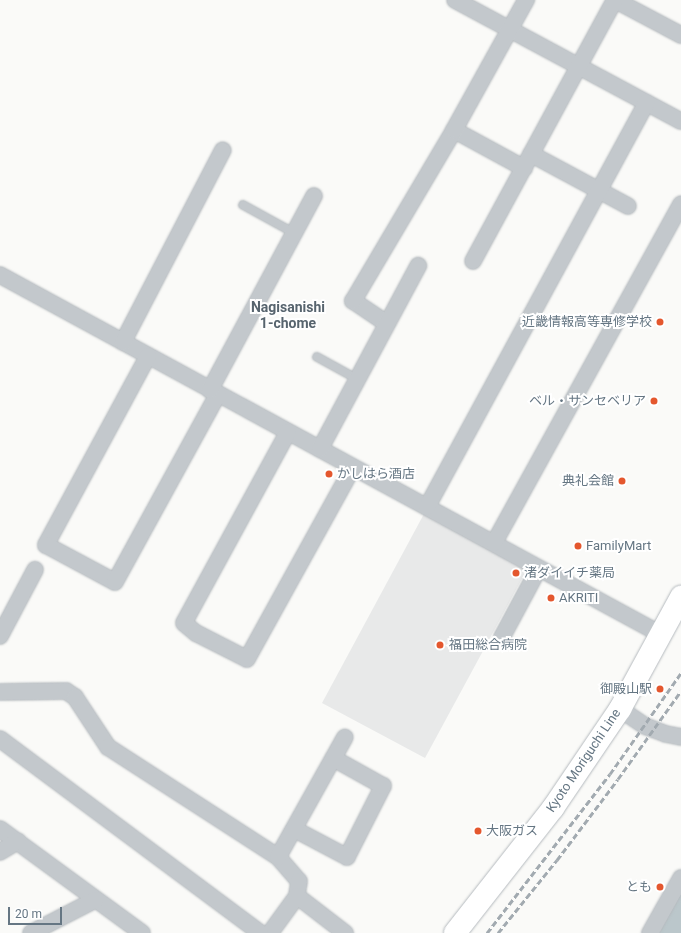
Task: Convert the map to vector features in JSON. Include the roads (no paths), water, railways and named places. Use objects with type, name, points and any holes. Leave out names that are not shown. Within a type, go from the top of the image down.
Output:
[{"type":"main road","name":"Kyoto Moriguchi Line","points":[[455,933],[552,808],[620,709],[681,597]]},
{"type":"street","points":[[455,0],[681,122]]},
{"type":"street","points":[[386,323],[353,300],[454,130],[526,0]]},
{"type":"street","points":[[473,261],[615,0],[681,35]]},
{"type":"street","points":[[427,507],[646,103]]},
{"type":"street","points":[[454,130],[599,190],[628,206]]},
{"type":"street","points":[[123,342],[223,150]]},
{"type":"street","points":[[148,356],[46,545],[115,582],[314,196]]},
{"type":"street","points":[[494,543],[681,204]]},
{"type":"street","points":[[320,449],[386,323],[418,266]]},
{"type":"street","points":[[0,275],[660,634]]},
{"type":"street","points":[[288,432],[184,623],[196,633],[247,659],[353,467]]},
{"type":"street","points":[[502,637],[539,568]]},
{"type":"street","points":[[0,636],[35,570]]},
{"type":"street","points":[[0,692],[66,691],[75,696],[108,747],[278,857],[299,882],[297,896],[270,933]]},
{"type":"street","points":[[620,709],[645,726],[666,734],[681,737]]},
{"type":"street","points":[[278,857],[344,737]]},
{"type":"street","points":[[0,739],[260,933]]},
{"type":"street","points":[[294,829],[347,857],[383,786],[333,758]]},
{"type":"street","points":[[0,829],[142,933]]},
{"type":"street","points":[[0,852],[18,842]]},
{"type":"street","points":[[650,933],[681,878]]},
{"type":"street","points":[[297,896],[345,933]]},
{"type":"street","points":[[31,933],[95,900]]},
{"type":"lane","points":[[243,205],[294,234]]},
{"type":"lane","points":[[318,357],[357,379]]},
{"type":"railway","points":[[487,933],[610,774],[681,673]]},
{"type":"railway","points":[[498,933],[557,860],[618,779],[681,691]]},
{"type":"place","name":"近畿情報高等専修学校","points":[[660,322]]},
{"type":"place","name":"ベル・サンセベリア","points":[[654,401]]},
{"type":"place","name":"かしはら酒店","points":[[329,474]]},
{"type":"place","name":"典礼会館","points":[[622,481]]},
{"type":"place","name":"FamilyMart","points":[[578,546]]},
{"type":"place","name":"渚ダイイチ薬局","points":[[516,573]]},
{"type":"place","name":"AKRITI","points":[[551,598]]},
{"type":"place","name":"福田総合病院","points":[[440,645]]},
{"type":"place","name":"御殿山駅","points":[[660,689]]},
{"type":"place","name":"大阪ガス","points":[[478,831]]},
{"type":"place","name":"とも","points":[[660,887]]},
{"type":"district","name":"Nagisanishi 1-chome","points":[[288,316]]}]
